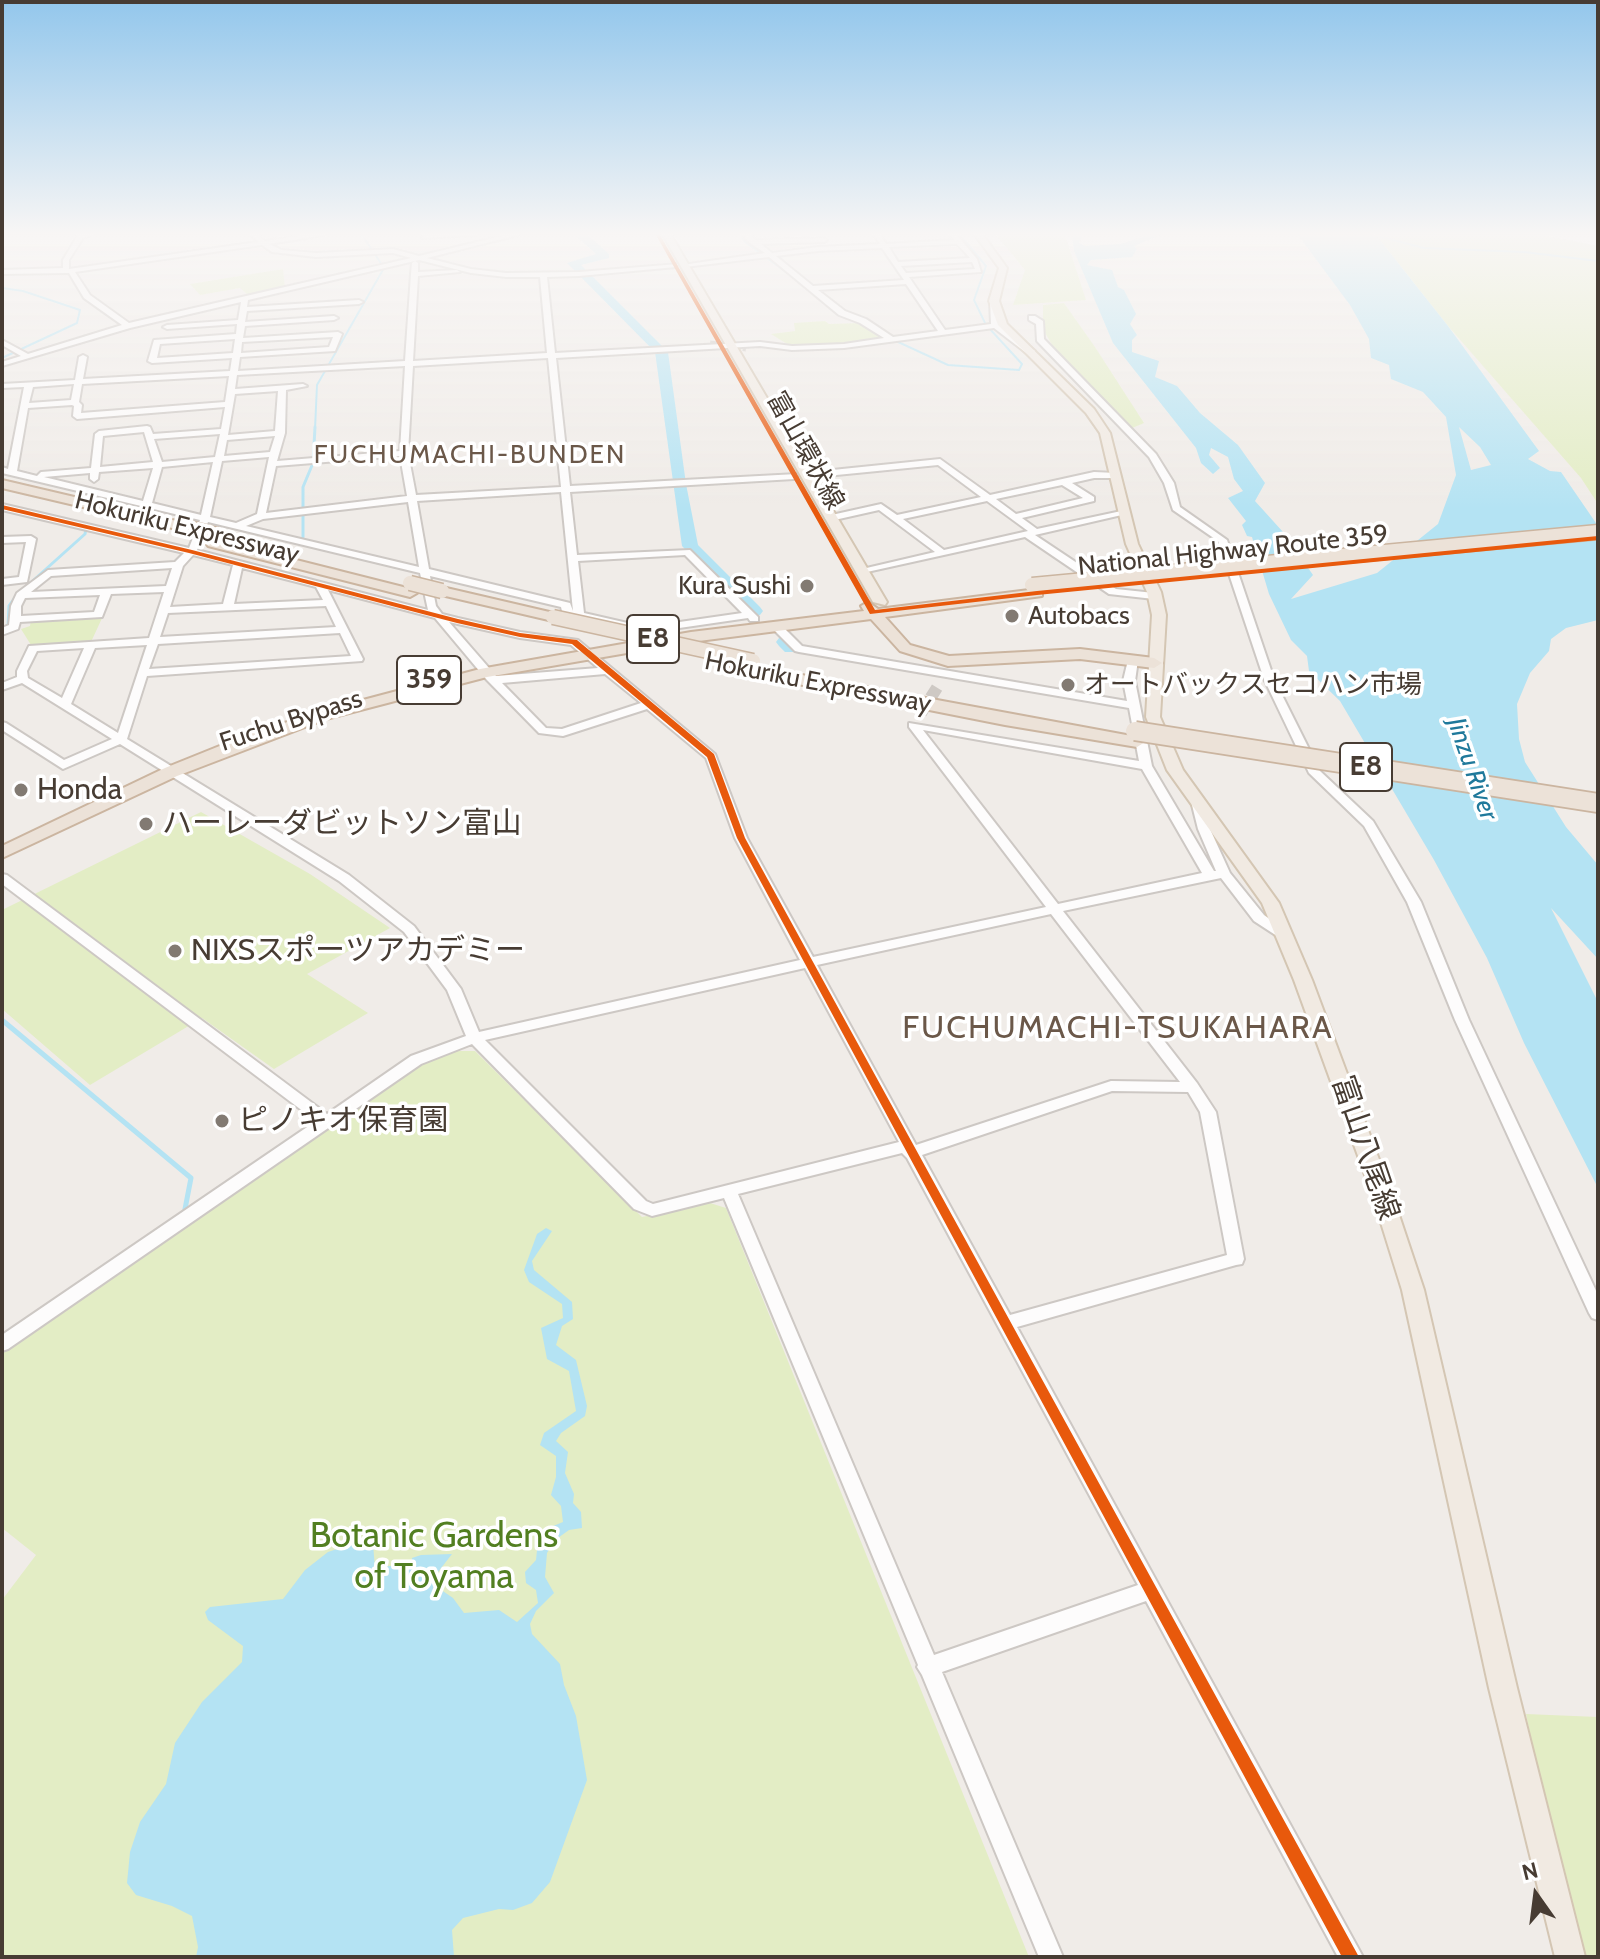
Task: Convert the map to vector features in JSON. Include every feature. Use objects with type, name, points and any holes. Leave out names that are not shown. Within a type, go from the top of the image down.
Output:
[{"type":"highway","name":"Hokuriku Expressway","points":[[2,484],[410,588],[440,602],[548,620],[990,717],[1598,803]]},
{"type":"highway","name":"Hokuriku Expressway","points":[[2,492],[184,531]]},
{"type":"highway","name":"National Highway Route 359","points":[[878,610],[1034,589],[1598,535]]},
{"type":"highway","name":"Fuchu Bypass","points":[[2,841],[167,769],[320,716],[487,673],[753,618],[878,610]]},
{"type":"highway","name":"Fuchu Bypass","points":[[587,651],[878,610]]},
{"type":"highway","points":[[878,610],[905,648],[944,673],[1060,654],[1154,663]]},
{"type":"highway","name":"Hokuriku Expressway","points":[[1136,737],[1598,814]]},
{"type":"highway","name":"Fuchu Bypass","points":[[2,853],[167,769]]},
{"type":"main road","name":"富山環状線","points":[[711,326],[878,610]]},
{"type":"main road","name":"富山八尾線","points":[[1004,326],[1090,411],[1105,433],[1132,544],[1159,615],[1153,717],[1175,770],[1258,883],[1282,933],[1343,1085],[1413,1290],[1503,1688],[1570,1957]]},
{"type":"main road","name":"富山環状線","points":[[800,475],[862,572],[878,610]]},
{"type":"street","points":[[2,364],[127,326]]},
{"type":"street","points":[[167,327],[178,326]]},
{"type":"street","points":[[2,725],[63,765],[121,740],[178,565],[190,551],[205,518],[230,404],[242,326]]},
{"type":"street","points":[[333,326],[333,334]]},
{"type":"street","points":[[411,326],[404,453],[431,607],[440,602]]},
{"type":"street","points":[[549,326],[579,615]]},
{"type":"street","points":[[871,326],[891,340]]},
{"type":"street","points":[[938,326],[943,333]]},
{"type":"street","points":[[2,386],[760,344],[792,348],[853,346],[992,326]]},
{"type":"street","points":[[996,326],[1032,353]]},
{"type":"street","points":[[1040,326],[1040,339],[1153,456],[1169,483],[1176,508],[1222,540],[1269,679],[1315,773],[1369,824],[1414,902],[1462,1020],[1510,1117],[1598,1313]]},
{"type":"street","points":[[333,334],[338,334],[332,349],[152,361],[157,342],[333,334]]},
{"type":"street","points":[[2,342],[27,356]]},
{"type":"street","points":[[746,348],[784,352],[792,348]]},
{"type":"street","points":[[83,357],[75,403],[78,405],[77,416],[230,404]]},
{"type":"street","points":[[29,384],[26,406],[7,471],[566,605],[567,613],[645,630],[753,618]]},
{"type":"street","points":[[232,392],[303,386]]},
{"type":"street","points":[[261,516],[281,433],[282,388]]},
{"type":"street","points":[[26,406],[75,403]]},
{"type":"street","points":[[93,491],[99,434],[147,429],[158,464],[147,504]]},
{"type":"street","points":[[149,437],[281,433]]},
{"type":"street","points":[[29,476],[218,459],[404,453]]},
{"type":"street","points":[[237,526],[261,516],[410,499],[800,475],[940,462],[1113,592],[1154,596]]},
{"type":"street","points":[[895,518],[1063,481],[1113,475]]},
{"type":"street","points":[[1015,517],[1091,499],[1063,481]]},
{"type":"street","points":[[2,507],[320,585],[440,602],[520,635],[574,642],[711,756],[741,838],[908,1150],[1351,1957]]},
{"type":"street","points":[[830,518],[881,507],[943,554]]},
{"type":"street","points":[[2,517],[21,511]]},
{"type":"street","points":[[862,572],[1123,512]]},
{"type":"street","points":[[2,540],[31,539],[23,580],[2,582]]},
{"type":"street","points":[[575,558],[687,552],[753,618]]},
{"type":"street","points":[[228,607],[238,564]]},
{"type":"street","points":[[2,632],[14,627],[16,606],[21,595],[48,573],[178,565]]},
{"type":"street","points":[[144,673],[358,659],[320,585]]},
{"type":"street","points":[[21,595],[172,589]]},
{"type":"street","points":[[16,619],[98,615],[107,591]]},
{"type":"street","points":[[440,602],[487,673],[543,731],[563,733],[650,704]]},
{"type":"street","points":[[165,610],[328,603]]},
{"type":"street","points":[[776,626],[799,649],[1135,706]]},
{"type":"street","points":[[23,679],[22,671],[33,648],[342,630]]},
{"type":"street","points":[[65,705],[91,645]]},
{"type":"street","points":[[1133,660],[1129,681],[1146,766],[1217,874],[1259,918],[1282,933]]},
{"type":"street","points":[[487,673],[610,670]]},
{"type":"street","points":[[2,687],[23,679]]},
{"type":"street","points":[[23,679],[344,878],[409,929],[454,989],[474,1038],[640,1205],[652,1210],[908,1150],[1111,1086],[1192,1087]]},
{"type":"street","points":[[913,725],[921,713]]},
{"type":"street","points":[[913,725],[1146,766]]},
{"type":"street","points":[[913,725],[1192,1087],[1208,1112],[1225,1182],[1236,1259],[1005,1323]]},
{"type":"street","points":[[1197,801],[1217,874]]},
{"type":"street","points":[[2,1344],[416,1060],[474,1038],[1217,874]]},
{"type":"street","points":[[2,878],[325,1120]]},
{"type":"street","points":[[729,1191],[1051,1957]]},
{"type":"street","points":[[927,1667],[1151,1590]]},
{"type":"green space","points":[[794,326],[866,326],[889,339],[857,344],[787,344],[771,334],[795,331]]},
{"type":"green space","points":[[1043,326],[1081,326],[1144,423],[1130,429],[1056,352]]},
{"type":"green space","points":[[1448,326],[1598,326],[1598,504],[1581,478]]},
{"type":"green space","points":[[103,616],[91,642],[31,645],[21,629],[30,626],[31,620]]},
{"type":"green space","name":"NIXSスポーツアカデミー","points":[[201,812],[310,874],[390,928],[307,974],[368,1013],[274,1069],[202,1018],[90,1085],[2,1009],[2,910]]},
{"type":"green space","name":"Botanic Gardens of Toyama","points":[[454,1051],[475,1051],[642,1217],[710,1203],[726,1208],[1029,1957],[2,1957],[2,1600],[36,1555],[2,1528],[2,1353],[335,1120],[421,1065]]},
{"type":"green space","points":[[1526,1714],[1598,1717],[1598,1957],[1575,1957]]},
{"type":"water","name":"Jinzu River","points":[[1106,326],[1132,326],[1137,335],[1132,340],[1132,352],[1159,361],[1155,377],[1177,386],[1200,413],[1238,445],[1265,483],[1255,501],[1283,532],[1313,575],[1291,599],[1377,573],[1438,524],[1456,475],[1446,417],[1423,392],[1391,379],[1389,365],[1371,358],[1369,339],[1362,326],[1448,326],[1539,451],[1528,459],[1550,471],[1561,472],[1598,526],[1598,620],[1566,628],[1551,639],[1549,651],[1530,673],[1517,704],[1519,739],[1525,762],[1566,827],[1598,865],[1598,959],[1551,908],[1598,1002],[1598,1188],[1524,1043],[1487,958],[1434,860],[1340,701],[1309,671],[1307,656],[1291,640],[1269,594],[1252,537],[1247,536],[1242,525],[1246,521],[1228,498],[1243,491],[1234,479],[1228,457],[1211,448],[1209,455],[1220,468],[1213,474],[1201,463],[1196,448],[1113,343]],"holes":[[[1459,427],[1480,447],[1491,465],[1471,470]]]},
{"type":"water","points":[[546,1228],[552,1231],[532,1261],[534,1270],[572,1302],[573,1319],[562,1326],[556,1345],[576,1360],[587,1406],[585,1416],[561,1433],[556,1441],[568,1452],[565,1473],[574,1494],[573,1503],[581,1512],[582,1528],[569,1530],[555,1540],[547,1553],[545,1577],[554,1593],[536,1611],[530,1624],[532,1634],[560,1664],[576,1716],[587,1780],[550,1882],[532,1903],[513,1910],[499,1909],[463,1918],[452,1930],[454,1957],[196,1957],[198,1947],[192,1916],[136,1895],[127,1883],[130,1852],[140,1822],[166,1784],[175,1743],[202,1702],[242,1662],[243,1646],[208,1620],[205,1612],[210,1607],[283,1599],[305,1570],[328,1552],[352,1544],[373,1544],[375,1568],[412,1563],[412,1558],[421,1555],[452,1554],[438,1572],[434,1585],[453,1598],[464,1613],[499,1610],[517,1622],[538,1603],[536,1590],[526,1583],[525,1572],[536,1560],[538,1540],[546,1529],[563,1522],[561,1506],[551,1495],[556,1477],[556,1456],[540,1445],[544,1433],[576,1411],[569,1371],[547,1359],[541,1328],[563,1318],[562,1304],[529,1282],[524,1270],[537,1234]]},
{"type":"waterway","points":[[2,358],[70,326]]},
{"type":"waterway","points":[[315,429],[317,385],[351,326]]},
{"type":"waterway","points":[[636,326],[659,349]]},
{"type":"waterway","points":[[870,329],[948,365],[1019,370],[1022,364],[989,328]]},
{"type":"waterway","points":[[661,352],[680,481]]},
{"type":"waterway","points":[[303,537],[303,487],[313,463],[315,427]]},
{"type":"waterway","points":[[681,487],[690,546],[754,611]]},
{"type":"waterway","points":[[26,587],[85,534],[86,529]]},
{"type":"waterway","points":[[8,626],[9,606],[17,595]]},
{"type":"waterway","points":[[785,642],[791,648]]},
{"type":"waterway","points":[[2,1020],[191,1178],[185,1209]]},
{"type":"tunnel","points":[[710,344],[746,348]]},
{"type":"tunnel","points":[[921,713],[940,683]]},
{"type":"cycle path","points":[[710,326],[873,612],[1598,538]]},
{"type":"cycle path","points":[[2,507],[190,551],[457,621],[520,635],[574,642],[711,756],[741,838],[1351,1957]]},
{"type":"place","name":"Kura Sushi","points":[[807,586]]},
{"type":"place","name":"Autobacs","points":[[1012,616]]},
{"type":"place","name":"オートバックスセコハン市場","points":[[1068,685]]},
{"type":"place","name":"Honda","points":[[21,790]]},
{"type":"place","name":"ハーレーダビットソン富山","points":[[146,824]]},
{"type":"place","name":"NIXSスポーツアカデミー","points":[[175,951]]},
{"type":"place","name":"ピノキオ保育園","points":[[222,1121]]},
{"type":"district","name":"FUCHUMACHI-BUNDEN","points":[[470,455]]},
{"type":"district","name":"FUCHUMACHI-TSUKAHARA","points":[[1118,1029]]}]
